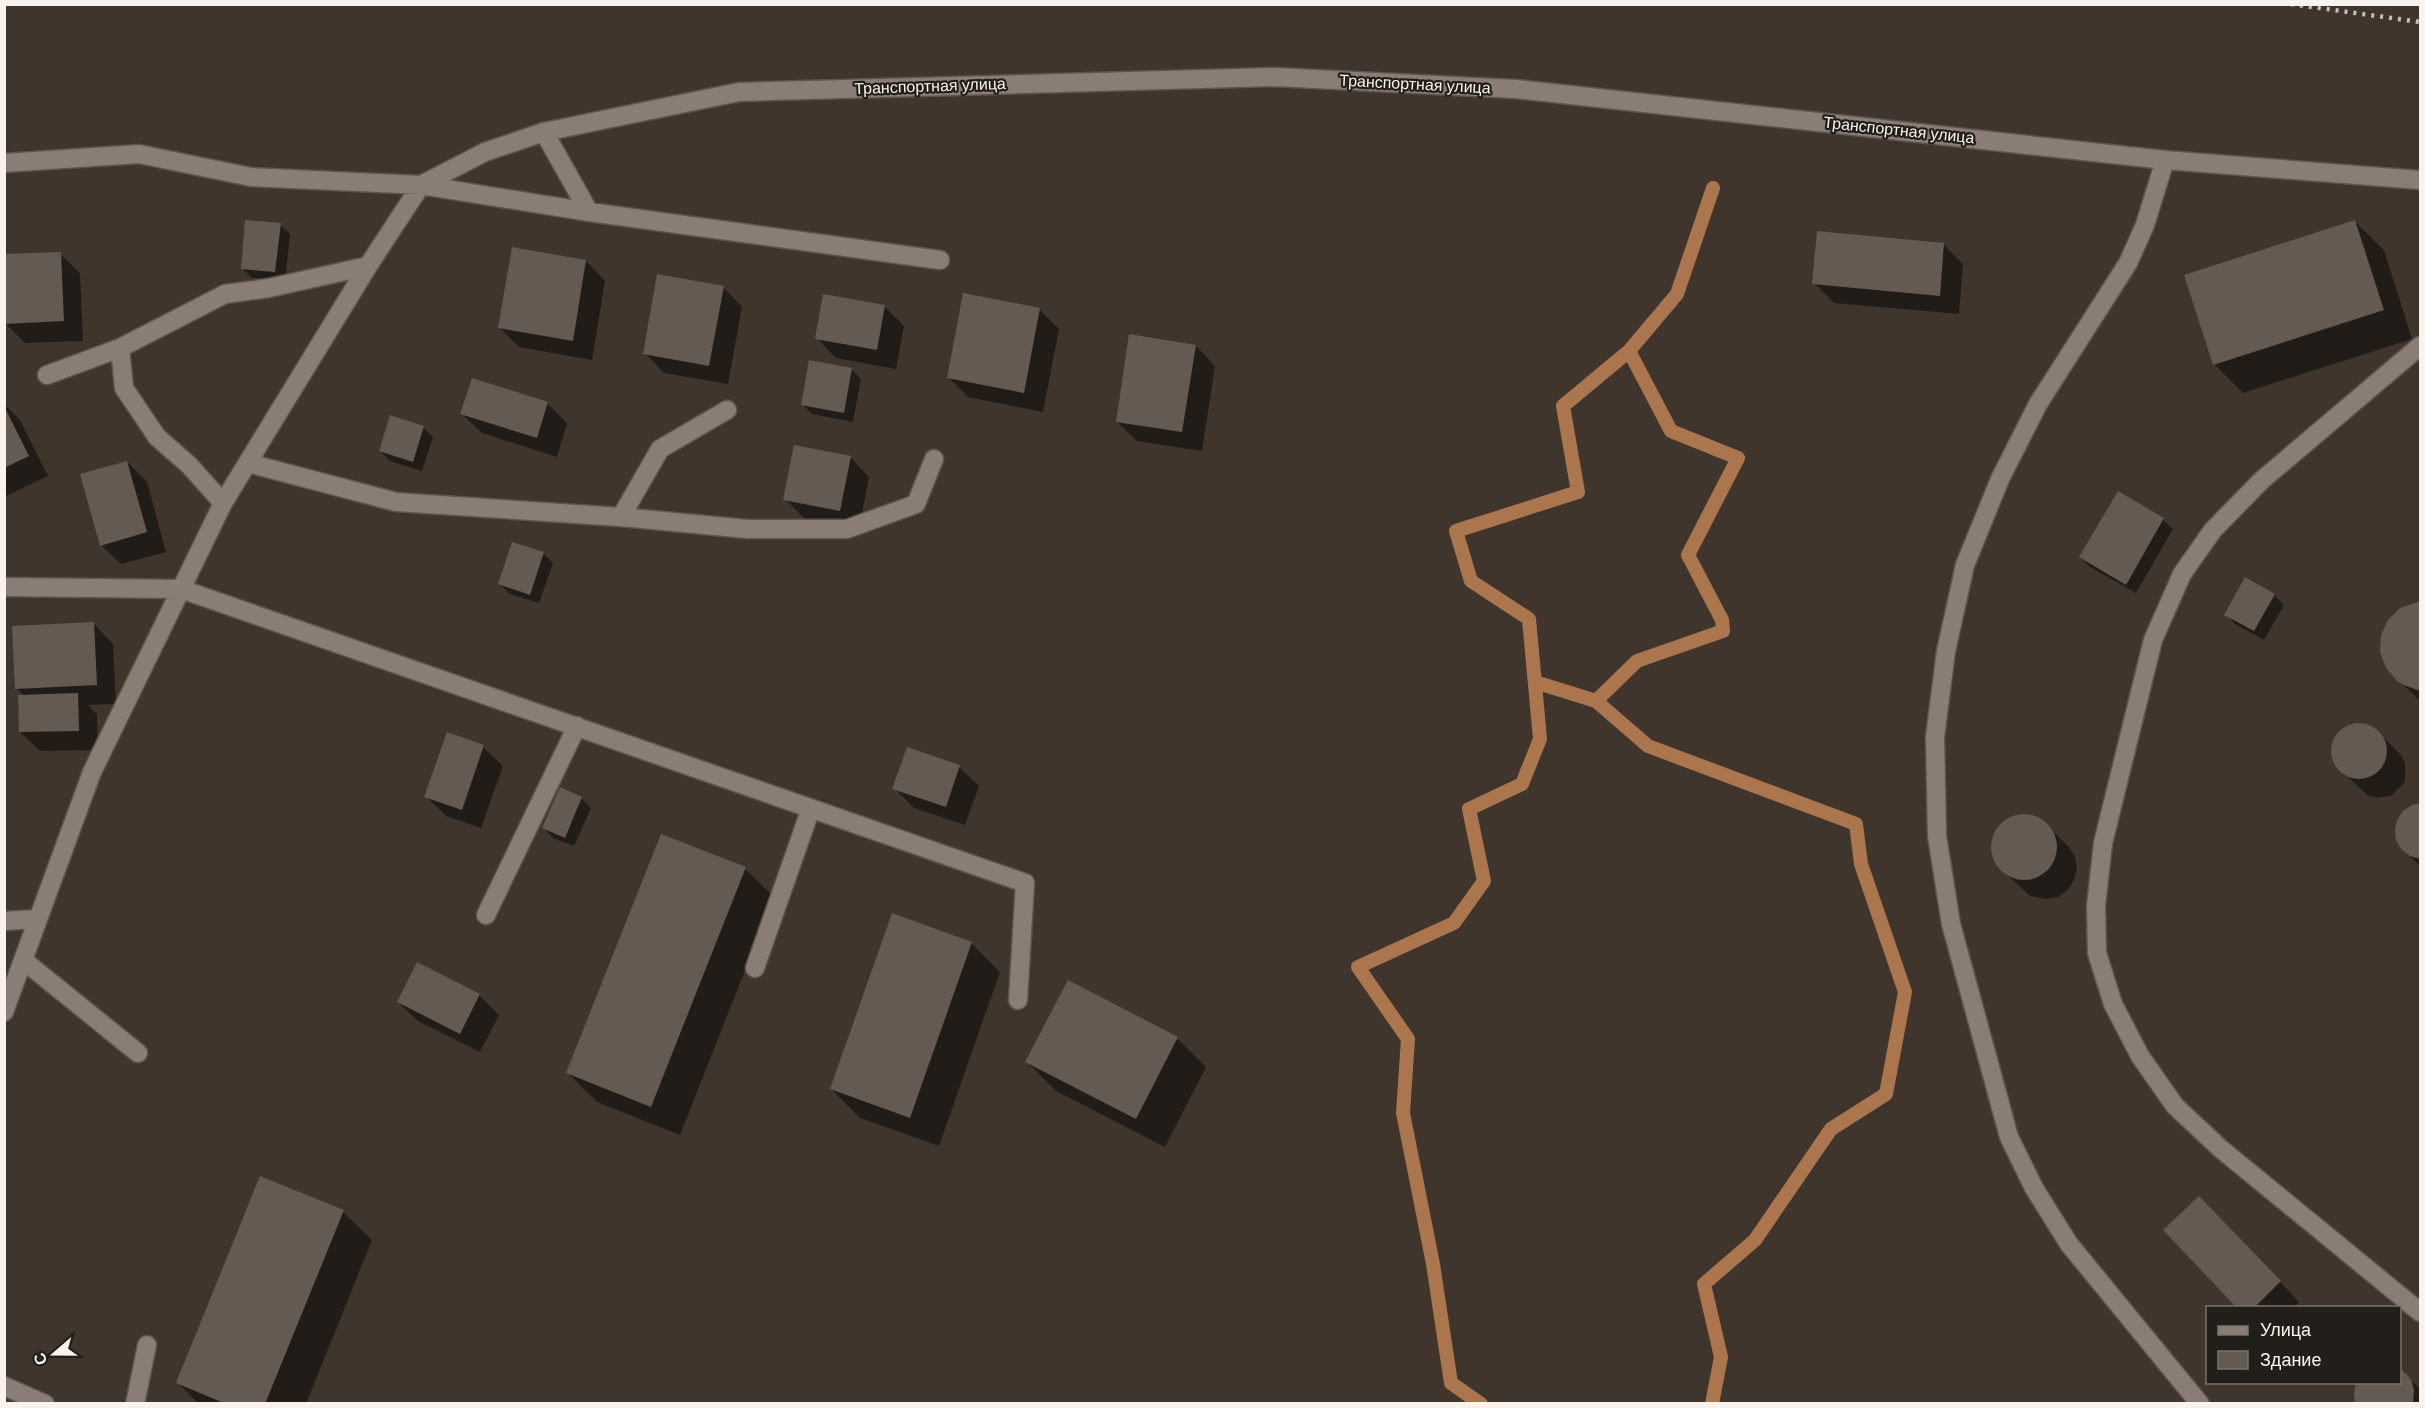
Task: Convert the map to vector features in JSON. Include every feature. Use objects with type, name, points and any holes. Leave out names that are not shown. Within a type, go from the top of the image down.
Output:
[{"type":"street","name":"Транспортная улица","points":[[421,185],[485,152],[544,132],[739,92],[1275,77],[1516,89],[2164,159],[2421,180]]},
{"type":"street","points":[[544,132],[589,212]]},
{"type":"street","points":[[4,164],[139,154],[251,177],[421,185],[589,212],[940,260]]},
{"type":"street","points":[[2164,159],[2145,225],[2128,263],[2038,404],[2000,479],[1965,565],[1946,651],[1935,737],[1937,836],[1951,924],[2009,1137],[2034,1188],[2069,1244],[2200,1404]]},
{"type":"street","points":[[4,1012],[92,772],[223,503],[368,266],[421,185]]},
{"type":"street","points":[[47,375],[120,348],[225,294],[269,288],[368,266]]},
{"type":"street","points":[[2421,346],[2262,480],[2213,530],[2182,574],[2153,640],[2103,843],[2096,906],[2097,953],[2113,1004],[2140,1056],[2175,1106],[2221,1149],[2421,1312]]},
{"type":"street","points":[[120,348],[124,388],[157,437],[189,465],[223,503]]},
{"type":"street","points":[[621,517],[660,448],[727,410]]},
{"type":"street","points":[[248,463],[396,502],[621,517],[747,529],[847,529],[916,504],[934,459]]},
{"type":"street","points":[[4,587],[181,589],[1025,883],[1017,1000]]},
{"type":"street","points":[[486,915],[577,726]]},
{"type":"street","points":[[755,968],[811,808]]},
{"type":"street","points":[[4,921],[38,919]]},
{"type":"street","points":[[23,960],[138,1053]]},
{"type":"street","points":[[135,1404],[147,1345]]},
{"type":"street","points":[[4,1386],[45,1404]]},
{"type":"building","points":[[245,220],[281,223],[275,272],[241,269]]},
{"type":"building","points":[[2355,220],[2384,310],[2213,365],[2184,275]]},
{"type":"building","points":[[1817,231],[1944,243],[1940,296],[1812,284]]},
{"type":"building","points":[[512,247],[586,260],[573,341],[498,328]]},
{"type":"building","points":[[61,252],[64,321],[4,324],[4,254]]},
{"type":"building","points":[[657,274],[724,286],[709,366],[643,354]]},
{"type":"building","points":[[963,293],[1040,308],[1024,393],[947,378]]},
{"type":"building","points":[[823,294],[885,305],[877,350],[815,339]]},
{"type":"building","points":[[1129,334],[1196,345],[1182,432],[1116,422]]},
{"type":"building","points":[[809,360],[852,368],[844,413],[801,405]]},
{"type":"building","points":[[472,378],[548,402],[537,438],[460,414]]},
{"type":"building","points":[[4,406],[29,456],[4,468]]},
{"type":"building","points":[[390,415],[424,426],[413,462],[379,451]]},
{"type":"building","points":[[794,445],[851,456],[840,511],[783,500]]},
{"type":"building","points":[[127,461],[147,532],[100,546],[80,474]]},
{"type":"building","points":[[2118,491],[2164,518],[2126,585],[2079,557]]},
{"type":"building","points":[[512,542],[544,552],[530,595],[498,584]]},
{"type":"building","points":[[2245,577],[2275,594],[2254,631],[2224,615]]},
{"type":"building","points":[[2420,601],[2420,691],[2397,681],[2386,668],[2380,652],[2381,635],[2388,620],[2400,608]]},
{"type":"building","points":[[94,622],[97,685],[15,689],[12,626]]},
{"type":"building","points":[[78,693],[79,731],[19,732],[18,695]]},
{"type":"building","points":[[2354,723],[2364,723],[2379,731],[2385,740],[2387,751],[2385,762],[2379,771],[2364,779],[2354,779],[2343,774],[2336,767],[2331,756],[2331,746],[2336,735],[2343,728]]},
{"type":"building","points":[[447,732],[484,745],[462,810],[424,797]]},
{"type":"building","points":[[907,747],[960,765],[946,807],[892,789]]},
{"type":"building","points":[[560,787],[582,797],[565,838],[542,828]]},
{"type":"building","points":[[2420,803],[2420,859],[2410,856],[2401,849],[2396,840],[2395,830],[2397,820],[2403,811]]},
{"type":"building","points":[[2024,814],[2037,816],[2047,824],[2055,834],[2057,847],[2055,860],[2047,870],[2037,878],[2024,880],[2011,878],[2001,870],[1993,860],[1991,847],[1993,834],[2001,824],[2011,816]]},
{"type":"building","points":[[661,834],[746,867],[651,1107],[566,1073]]},
{"type":"building","points":[[892,913],[972,942],[910,1118],[830,1089]]},
{"type":"building","points":[[417,962],[480,994],[460,1034],[397,1002]]},
{"type":"building","points":[[1068,980],[1178,1037],[1136,1119],[1025,1062]]},
{"type":"building","points":[[260,1176],[344,1210],[265,1404],[226,1404],[176,1383]]},
{"type":"building","points":[[2199,1196],[2281,1281],[2256,1306],[2235,1306],[2163,1230]]},
{"type":"building","points":[[2401,1369],[2411,1379],[2414,1390],[2413,1404],[2355,1404],[2356,1384],[2401,1384]]},
{"type":"waterway","points":[[1481,1404],[1451,1383],[1433,1264],[1403,1113],[1408,1039],[1358,967],[1454,923],[1484,881],[1469,809],[1522,784],[1540,739],[1529,619],[1471,581],[1456,531],[1578,492],[1563,406],[1629,351],[1677,294],[1713,188]]},
{"type":"waterway","points":[[1596,701],[1637,661],[1723,631],[1722,620],[1688,555],[1738,458],[1671,431],[1629,351]]},
{"type":"waterway","points":[[1535,682],[1596,701],[1648,746],[1856,824],[1861,864],[1905,992],[1886,1094],[1831,1129],[1755,1240],[1704,1284],[1721,1357],[1712,1404]]},
{"type":"railway","points":[[2291,4],[2420,22]]}]
